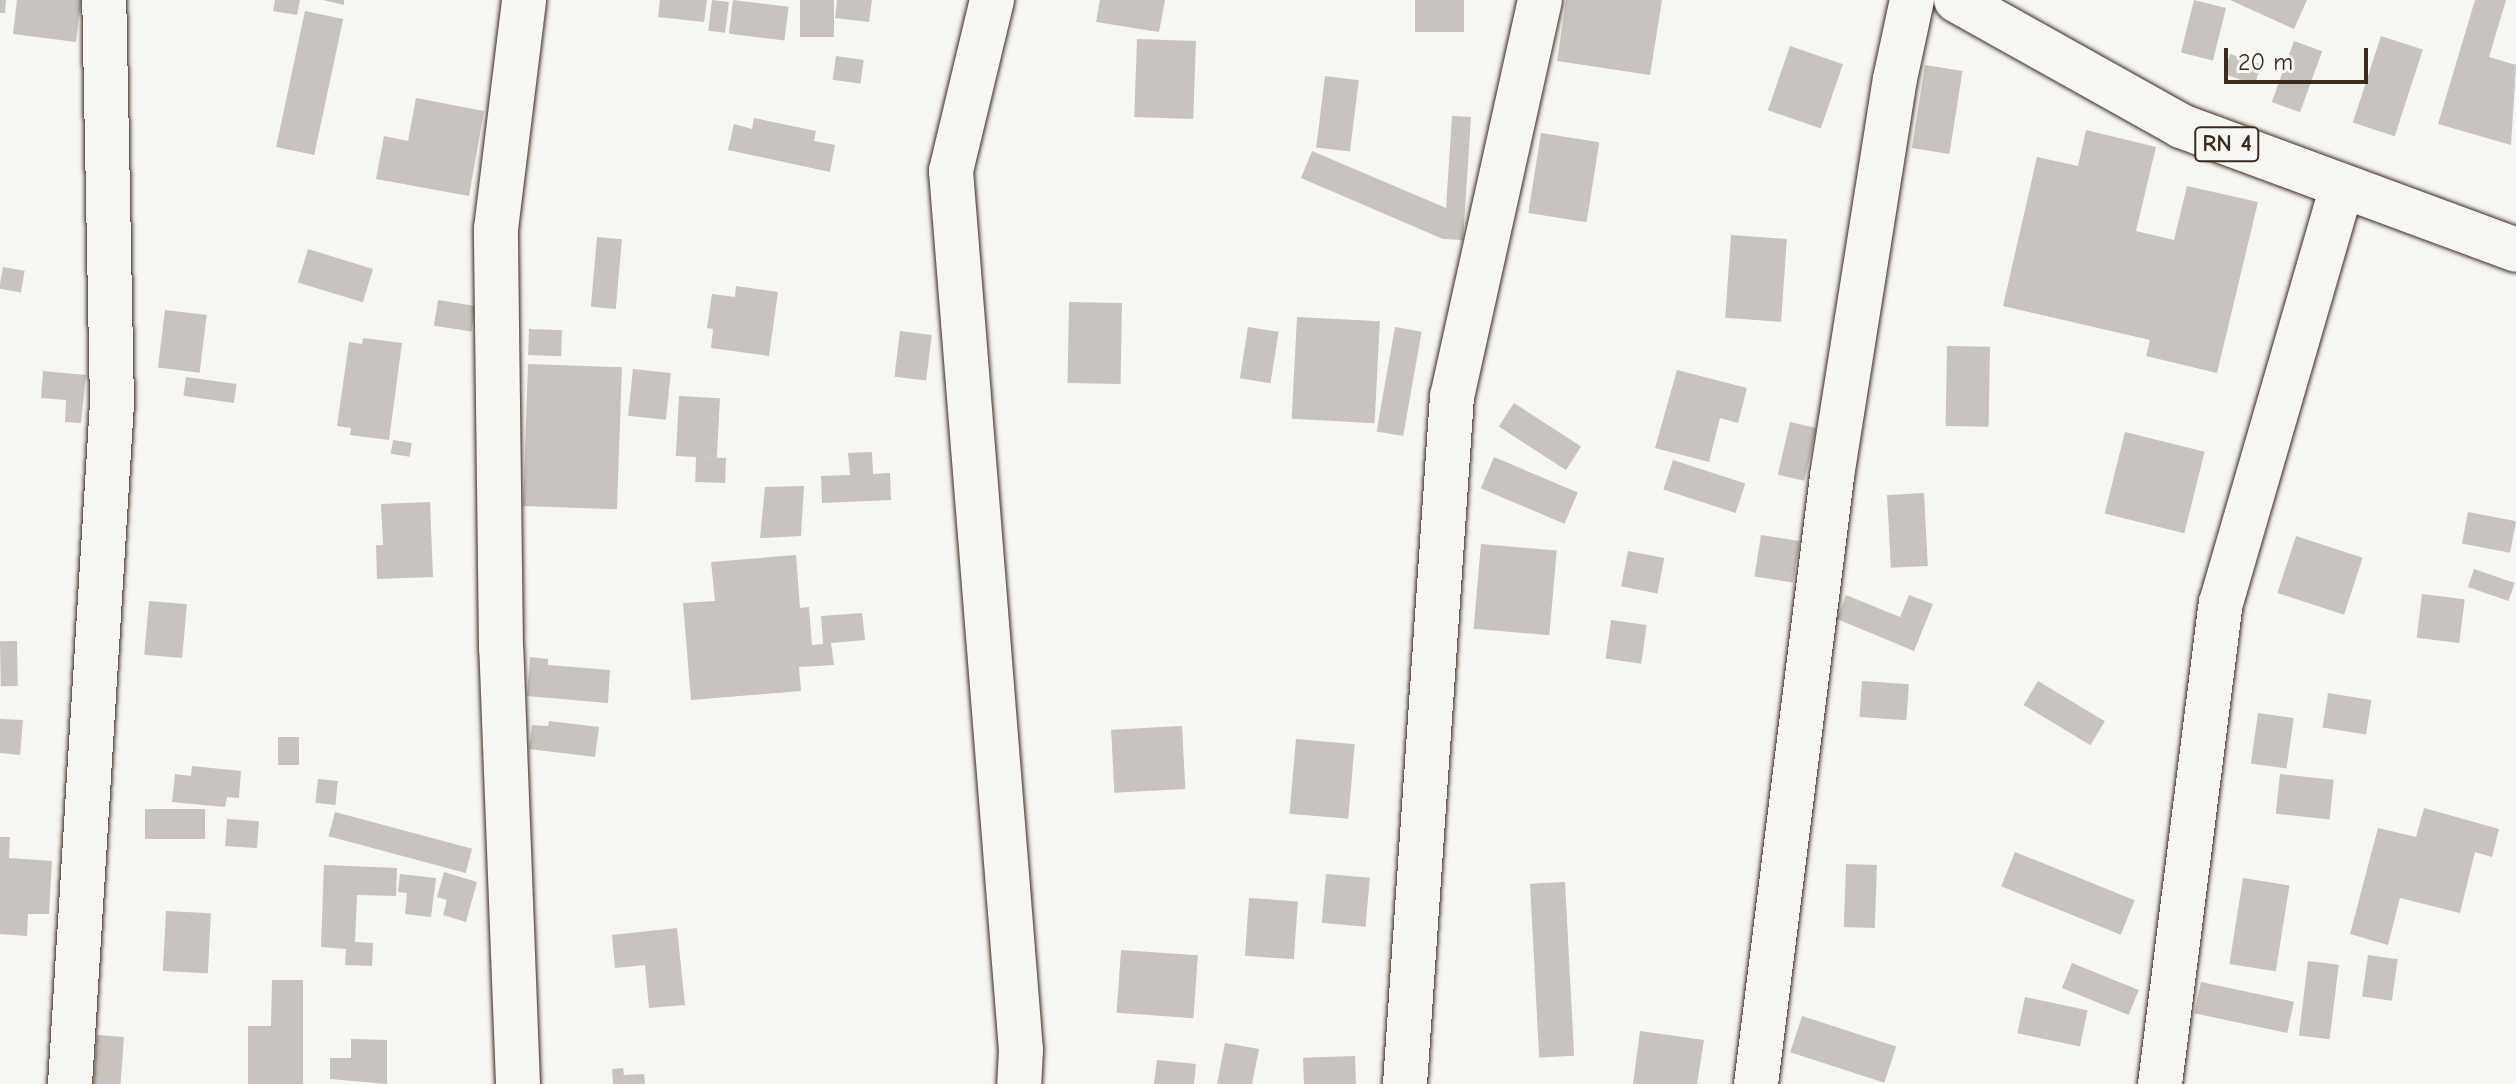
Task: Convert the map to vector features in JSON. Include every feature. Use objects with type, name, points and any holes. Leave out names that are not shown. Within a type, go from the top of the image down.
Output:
[{"type":"street","points":[[70,1084],[112,404],[104,0]]},
{"type":"street","points":[[518,1084],[501,649],[496,229],[524,0]]},
{"type":"street","points":[[992,0],[951,171],[1021,1050],[1019,1084]]},
{"type":"street","points":[[1405,1084],[1452,397],[1540,0]]},
{"type":"street","points":[[1756,1084],[1832,476],[1895,79],[1912,0]]},
{"type":"street","name":"RN 4","points":[[1956,0],[2181,126],[2341,189],[2516,250]]},
{"type":"street","points":[[2160,1084],[2221,603],[2341,189]]},
{"type":"building","points":[[0,0],[6,0],[5,13],[0,13]]},
{"type":"building","points":[[17,0],[81,0],[76,42],[13,34]]},
{"type":"building","points":[[275,0],[300,0],[297,15],[273,11]]},
{"type":"building","points":[[323,0],[344,0],[344,5]]},
{"type":"building","points":[[660,0],[707,0],[704,22],[658,17]]},
{"type":"building","points":[[712,0],[729,2],[725,33],[708,31]]},
{"type":"building","points":[[733,0],[789,7],[784,41],[729,34]]},
{"type":"building","points":[[800,0],[834,0],[834,37],[800,37]]},
{"type":"building","points":[[837,0],[872,0],[869,22],[835,18]]},
{"type":"building","points":[[1100,0],[1165,0],[1159,32],[1096,22]]},
{"type":"building","points":[[1415,0],[1464,0],[1464,32],[1415,32]]},
{"type":"building","points":[[1566,0],[1662,0],[1650,75],[1557,61]]},
{"type":"building","points":[[2194,0],[2226,8],[2213,60],[2181,52]]},
{"type":"building","points":[[2230,0],[2307,0],[2294,29]]},
{"type":"building","points":[[2475,0],[2506,0],[2489,57],[2516,65],[2511,145],[2438,124]]},
{"type":"building","points":[[305,11],[343,19],[314,155],[276,147]]},
{"type":"building","points":[[2381,36],[2423,50],[2395,136],[2353,123]]},
{"type":"building","points":[[1137,39],[1196,41],[1193,119],[1134,117]]},
{"type":"building","points":[[2294,41],[2322,51],[2300,112],[2272,102]]},
{"type":"building","points":[[1790,46],[1843,64],[1821,129],[1768,110]]},
{"type":"building","points":[[2230,54],[2261,64],[2255,84],[2224,74]]},
{"type":"building","points":[[836,56],[864,60],[860,84],[833,80]]},
{"type":"building","points":[[1925,65],[1963,71],[1949,154],[1912,148]]},
{"type":"building","points":[[1325,76],[1359,80],[1350,152],[1316,147]]},
{"type":"building","points":[[416,98],[484,111],[469,196],[376,179],[384,136],[408,141]]},
{"type":"building","points":[[1452,116],[1471,117],[1463,240],[1443,239],[1301,178],[1312,151],[1446,208]]},
{"type":"building","points":[[754,118],[816,131],[814,141],[835,145],[830,172],[728,150],[734,124],[752,129]]},
{"type":"building","points":[[2086,130],[2156,147],[2136,231],[2174,240],[2187,186],[2258,202],[2217,373],[2146,356],[2150,340],[2003,306],[2037,157],[2078,166]]},
{"type":"building","points":[[1541,133],[1599,142],[1587,222],[1528,213]]},
{"type":"building","points":[[1731,235],[1787,239],[1781,322],[1725,318]]},
{"type":"building","points":[[597,237],[622,239],[616,309],[591,307]]},
{"type":"building","points":[[308,249],[373,269],[363,302],[298,282]]},
{"type":"building","points":[[3,267],[25,271],[21,292],[0,289]]},
{"type":"building","points":[[736,286],[778,292],[769,356],[711,348],[713,329],[707,328],[712,294],[735,297]]},
{"type":"building","points":[[438,300],[476,306],[471,332],[434,326]]},
{"type":"building","points":[[1069,302],[1122,303],[1121,384],[1068,383]]},
{"type":"building","points":[[165,310],[207,315],[200,373],[158,368]]},
{"type":"building","points":[[1297,317],[1380,321],[1375,423],[1292,419]]},
{"type":"building","points":[[1248,327],[1279,332],[1270,383],[1240,378]]},
{"type":"building","points":[[1395,327],[1422,332],[1403,436],[1377,431]]},
{"type":"building","points":[[529,329],[562,330],[561,356],[528,355]]},
{"type":"building","points":[[900,331],[932,335],[926,381],[894,377]]},
{"type":"building","points":[[363,338],[402,343],[389,440],[350,435],[351,428],[337,426],[349,342],[362,344]]},
{"type":"building","points":[[1947,346],[1990,347],[1989,427],[1946,426]]},
{"type":"building","points":[[528,364],[622,367],[617,509],[523,506]]},
{"type":"building","points":[[633,369],[671,373],[666,420],[628,416]]},
{"type":"building","points":[[1677,370],[1747,388],[1738,423],[1720,418],[1709,462],[1655,448]]},
{"type":"building","points":[[43,371],[86,375],[81,423],[65,422],[66,400],[41,398]]},
{"type":"building","points":[[186,377],[237,384],[234,403],[183,396]]},
{"type":"building","points":[[679,396],[720,398],[717,458],[676,456]]},
{"type":"building","points":[[1514,403],[1581,447],[1566,470],[1499,426]]},
{"type":"building","points":[[1790,422],[1816,428],[1804,481],[1778,475]]},
{"type":"building","points":[[2125,432],[2205,452],[2184,533],[2105,514]]},
{"type":"building","points":[[393,440],[412,443],[410,457],[391,454]]},
{"type":"building","points":[[872,452],[873,474],[890,473],[891,500],[822,503],[821,476],[850,475],[848,453]]},
{"type":"building","points":[[696,457],[726,458],[725,483],[695,482]]},
{"type":"building","points":[[1494,457],[1578,493],[1564,524],[1481,488]]},
{"type":"building","points":[[1673,460],[1745,483],[1736,513],[1663,489]]},
{"type":"building","points":[[804,486],[801,536],[760,538],[765,487]]},
{"type":"building","points":[[1924,493],[1928,566],[1891,568],[1887,495]]},
{"type":"building","points":[[430,502],[433,577],[377,579],[376,545],[383,545],[381,504]]},
{"type":"building","points":[[2468,512],[2516,521],[2510,553],[2462,543]]},
{"type":"building","points":[[1761,535],[1800,541],[1793,583],[1754,576]]},
{"type":"building","points":[[2296,536],[2363,558],[2344,615],[2277,593]]},
{"type":"building","points":[[1481,544],[1557,551],[1549,635],[1474,629]]},
{"type":"building","points":[[1628,551],[1664,558],[1657,593],[1621,586]]},
{"type":"building","points":[[796,555],[800,608],[809,607],[812,645],[823,644],[821,616],[862,613],[865,640],[831,643],[834,665],[799,667],[801,691],[691,700],[683,603],[715,601],[711,562]]},
{"type":"building","points":[[2474,569],[2515,583],[2508,601],[2468,587]]},
{"type":"building","points":[[2422,594],[2465,599],[2459,643],[2417,638]]},
{"type":"building","points":[[1846,595],[1900,617],[1909,595],[1933,604],[1914,651],[1837,619]]},
{"type":"building","points":[[149,601],[187,604],[182,658],[144,655]]},
{"type":"building","points":[[1611,620],[1647,625],[1641,664],[1606,659]]},
{"type":"building","points":[[0,641],[17,641],[18,686],[1,686]]},
{"type":"building","points":[[530,657],[548,659],[548,665],[610,670],[608,703],[527,696]]},
{"type":"building","points":[[1862,681],[1909,684],[1906,720],[1859,717]]},
{"type":"building","points":[[2038,681],[2105,721],[2090,745],[2024,705]]},
{"type":"building","points":[[2328,693],[2371,700],[2366,734],[2323,728]]},
{"type":"building","points":[[2258,713],[2294,718],[2287,769],[2251,764]]},
{"type":"building","points":[[0,719],[23,720],[20,755],[0,753]]},
{"type":"building","points":[[549,721],[599,727],[595,757],[529,749],[532,725],[548,726]]},
{"type":"building","points":[[1182,726],[1185,789],[1114,793],[1111,730]]},
{"type":"building","points":[[278,737],[299,737],[299,765],[278,765]]},
{"type":"building","points":[[1296,739],[1355,744],[1348,819],[1289,814]]},
{"type":"building","points":[[192,766],[241,771],[239,798],[227,797],[225,807],[172,802],[175,774],[191,776]]},
{"type":"building","points":[[2280,774],[2334,780],[2330,819],[2276,814]]},
{"type":"building","points":[[318,779],[338,781],[335,805],[315,803]]},
{"type":"building","points":[[2424,808],[2499,829],[2492,857],[2475,852],[2460,913],[2400,898],[2388,945],[2350,934],[2378,828],[2416,837]]},
{"type":"building","points":[[145,809],[205,809],[205,839],[145,839]]},
{"type":"building","points":[[335,812],[472,849],[466,873],[329,836]]},
{"type":"building","points":[[227,819],[259,821],[257,848],[225,846]]},
{"type":"building","points":[[0,837],[10,837],[9,858],[52,861],[49,914],[28,914],[27,936],[0,934]]},
{"type":"building","points":[[2015,852],[2135,900],[2121,935],[2001,886]]},
{"type":"building","points":[[1846,864],[1877,865],[1875,928],[1844,927]]},
{"type":"building","points":[[324,865],[397,868],[396,896],[357,895],[355,942],[373,943],[372,966],[345,965],[346,949],[321,947]]},
{"type":"building","points":[[444,872],[477,882],[466,922],[443,915],[447,900],[437,897]]},
{"type":"building","points":[[400,874],[436,878],[431,917],[405,914],[407,893],[398,892]]},
{"type":"building","points":[[1326,874],[1370,878],[1366,927],[1322,923]]},
{"type":"building","points":[[2243,878],[2289,885],[2276,971],[2229,964]]},
{"type":"building","points":[[1565,882],[1574,1056],[1539,1058],[1530,884]]},
{"type":"building","points":[[1249,898],[1298,901],[1294,959],[1245,956]]},
{"type":"building","points":[[166,911],[211,913],[208,973],[163,971]]},
{"type":"building","points":[[677,928],[685,1005],[649,1008],[645,965],[615,968],[612,935]]},
{"type":"building","points":[[1121,950],[1198,955],[1193,1018],[1117,1013]]},
{"type":"building","points":[[2368,955],[2398,959],[2392,1001],[2362,997]]},
{"type":"building","points":[[2308,961],[2339,965],[2330,1039],[2299,1035]]},
{"type":"building","points":[[2072,963],[2139,990],[2129,1015],[2062,988]]},
{"type":"building","points":[[272,980],[303,980],[303,1084],[248,1084],[248,1026],[271,1026]]},
{"type":"building","points":[[2201,982],[2294,1002],[2287,1033],[2194,1013]]},
{"type":"building","points":[[2025,997],[2088,1010],[2080,1046],[2017,1033]]},
{"type":"building","points":[[1802,1016],[1896,1047],[1884,1083],[1790,1052]]},
{"type":"building","points":[[1640,1031],[1704,1040],[1697,1084],[1633,1084]]},
{"type":"building","points":[[97,1035],[124,1037],[121,1084],[94,1084]]},
{"type":"building","points":[[351,1039],[387,1040],[387,1084],[330,1079],[330,1058],[351,1058]]},
{"type":"building","points":[[1225,1043],[1259,1049],[1252,1084],[1217,1084]]},
{"type":"building","points":[[1355,1056],[1356,1084],[1304,1084],[1303,1058]]},
{"type":"building","points":[[1157,1060],[1196,1064],[1194,1084],[1154,1084]]},
{"type":"building","points":[[623,1068],[624,1075],[644,1074],[645,1084],[613,1084],[612,1069]]}]
